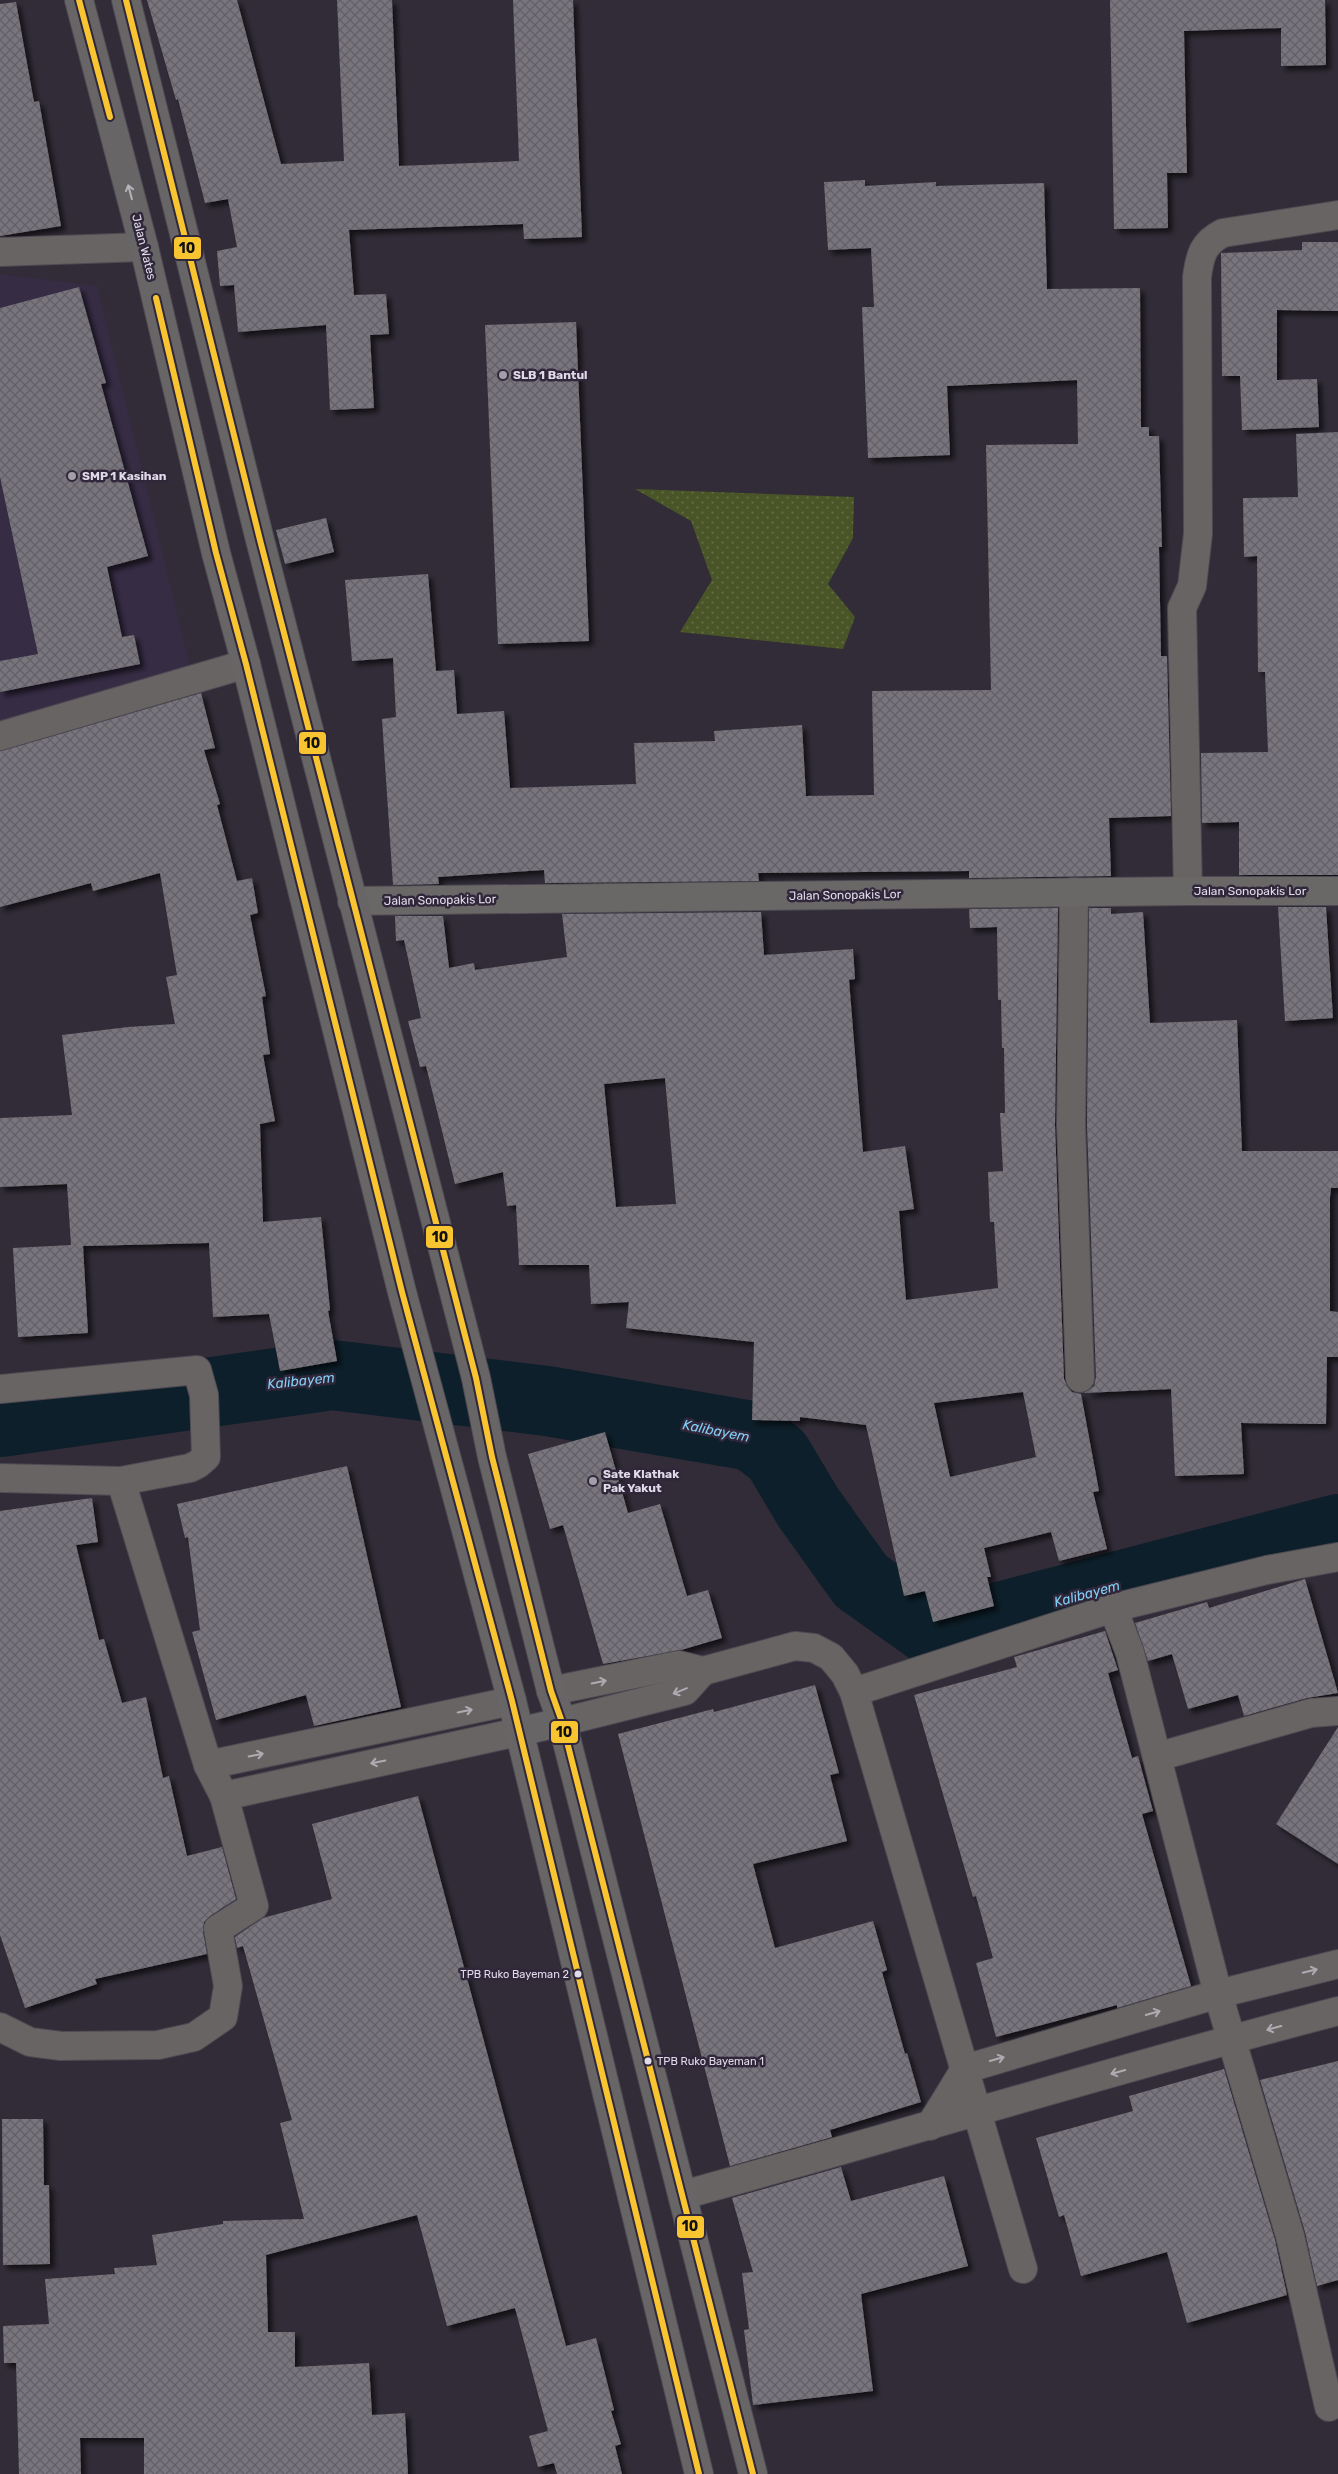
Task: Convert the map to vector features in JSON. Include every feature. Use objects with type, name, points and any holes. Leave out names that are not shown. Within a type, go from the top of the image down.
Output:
[{"type":"main road","name":"Jalan Wates","points":[[79,0],[144,248],[216,553],[246,664],[402,1292],[447,1467],[512,1701],[699,2474]]},
{"type":"main road","points":[[126,0],[352,901],[476,1378],[492,1456],[551,1691],[562,1722],[753,2474]]},
{"type":"main road","points":[[512,1701],[551,1691]]},
{"type":"main road","points":[[518,1732],[562,1722]]},
{"type":"street","points":[[1188,891],[1182,608],[1192,586],[1198,534],[1197,276],[1200,259],[1204,248],[1211,239],[1223,233],[1338,215]]},
{"type":"street","points":[[0,252],[144,248]]},
{"type":"street","points":[[0,736],[246,664]]},
{"type":"street","name":"Jalan Sonopakis Lor","points":[[352,901],[1074,892],[1338,891]]},
{"type":"street","points":[[1074,892],[1071,1125],[1080,1378]]},
{"type":"street","points":[[0,1389],[197,1370],[204,1393],[206,1457],[190,1468],[121,1481],[0,1478]]},
{"type":"street","points":[[0,2027],[30,2042],[61,2046],[158,2046],[194,2037],[223,2017],[228,1986],[218,1929],[254,1906],[224,1796],[208,1765],[121,1481]]},
{"type":"street","points":[[854,1692],[1113,1608],[1267,1570],[1338,1557]]},
{"type":"street","points":[[1113,1608],[1130,1654],[1218,1994],[1290,2236],[1329,2407]]},
{"type":"street","points":[[551,1691],[678,1665],[703,1671],[795,1646],[814,1648],[831,1657],[845,1674],[854,1692],[1023,2269]]},
{"type":"street","points":[[562,1722],[685,1691],[703,1671]]},
{"type":"street","points":[[208,1765],[512,1701]]},
{"type":"street","points":[[1157,1757],[1311,1713],[1338,1711]]},
{"type":"street","points":[[224,1796],[518,1732]]},
{"type":"street","points":[[930,2126],[964,2069],[1218,1994],[1338,1964]]},
{"type":"street","points":[[683,2195],[1231,2039],[1338,2011]]},
{"type":"shaded area","name":"SMP 1 Kasihan","points":[[0,274],[97,286],[190,666],[0,727]]},
{"type":"green space","points":[[635,489],[854,497],[853,538],[828,584],[855,617],[843,649],[680,632],[712,580],[691,521]]},
{"type":"building","points":[[147,0],[237,0],[281,164],[344,161],[337,0],[392,0],[399,166],[519,161],[513,0],[573,0],[582,237],[524,239],[523,224],[349,230],[354,295],[386,294],[389,334],[370,335],[374,408],[330,410],[326,325],[238,332],[234,285],[220,286],[217,251],[237,247],[228,199],[205,203],[178,99],[176,100]]},
{"type":"building","points":[[1110,0],[1325,0],[1326,65],[1281,66],[1281,28],[1184,31],[1187,173],[1167,173],[1168,228],[1114,229]]},
{"type":"building","points":[[16,2],[34,102],[39,101],[61,226],[0,236],[0,4]]},
{"type":"building","points":[[865,180],[865,186],[936,182],[936,186],[1044,183],[1047,289],[1140,288],[1141,427],[1149,427],[1149,436],[1159,436],[1162,547],[1159,547],[1161,656],[1167,656],[1171,816],[1109,818],[1111,876],[969,878],[969,871],[758,873],[759,881],[545,883],[544,870],[438,877],[439,884],[393,885],[382,719],[396,717],[393,658],[352,661],[345,580],[428,574],[436,671],[454,670],[457,714],[504,711],[510,788],[636,784],[634,743],[715,741],[714,731],[802,725],[806,796],[874,795],[872,691],[991,690],[986,445],[1078,444],[1077,380],[947,386],[950,455],[868,458],[862,307],[874,307],[871,248],[828,250],[824,182]]},
{"type":"building","points":[[1302,242],[1338,242],[1338,311],[1277,310],[1277,380],[1317,379],[1319,427],[1242,430],[1240,376],[1222,376],[1221,253],[1302,250]]},
{"type":"building","name":"SMP 1 Kasihan","points":[[79,287],[106,383],[101,384],[148,556],[107,567],[122,637],[134,635],[140,664],[0,692],[0,661],[38,654],[0,477],[0,308]]},
{"type":"building","points":[[576,322],[589,641],[498,644],[485,325]]},
{"type":"building","points":[[1338,432],[1338,875],[1239,875],[1239,822],[1202,823],[1201,753],[1268,752],[1265,672],[1258,672],[1257,556],[1244,557],[1243,498],[1298,497],[1296,434]]},
{"type":"building","points":[[326,518],[334,552],[285,564],[276,530]]},
{"type":"building","points":[[201,693],[215,748],[204,750],[220,804],[217,805],[237,881],[252,878],[258,913],[250,915],[266,996],[262,997],[270,1054],[263,1055],[275,1121],[260,1124],[263,1222],[321,1217],[330,1310],[328,1311],[337,1361],[280,1371],[269,1314],[213,1317],[209,1243],[83,1246],[88,1333],[18,1337],[13,1248],[71,1245],[67,1184],[0,1187],[0,1118],[72,1115],[62,1035],[128,1027],[175,1024],[166,977],[177,975],[160,873],[93,891],[91,883],[0,907],[0,751]]},
{"type":"building","points":[[1278,907],[1326,907],[1333,1018],[1285,1021]]},
{"type":"building","points":[[1058,908],[1055,1125],[1064,1379],[1072,1392],[1081,1394],[1099,1491],[1093,1492],[1107,1549],[1059,1561],[1051,1532],[984,1548],[991,1577],[987,1577],[994,1606],[933,1622],[925,1591],[904,1596],[866,1425],[800,1417],[800,1421],[752,1420],[754,1342],[626,1328],[629,1302],[591,1304],[589,1265],[519,1265],[516,1205],[507,1206],[503,1172],[455,1184],[426,1066],[420,1067],[408,1021],[421,1018],[404,940],[396,941],[395,916],[443,916],[449,968],[474,963],[475,970],[567,957],[562,914],[761,912],[764,955],[853,949],[855,979],[849,980],[863,1152],[905,1146],[914,1209],[899,1211],[906,1300],[998,1288],[994,1222],[990,1222],[988,1172],[1003,1171],[1000,1113],[1005,1113],[1004,1048],[1002,1048],[1001,1000],[998,1000],[997,927],[970,928],[969,909]],"holes":[[[665,1078],[676,1204],[616,1207],[604,1084]],[[1023,1392],[1036,1457],[950,1477],[934,1403]]]},
{"type":"building","points":[[1089,908],[1111,908],[1111,914],[1143,912],[1150,1023],[1237,1020],[1242,1151],[1338,1151],[1338,1188],[1331,1188],[1330,1197],[1330,1311],[1338,1312],[1338,1357],[1327,1357],[1326,1424],[1241,1423],[1244,1474],[1175,1476],[1171,1389],[1084,1393],[1094,1386],[1096,1377],[1087,1125]]},
{"type":"building","points":[[605,1432],[628,1513],[660,1504],[687,1596],[708,1590],[722,1638],[681,1650],[603,1664],[563,1525],[550,1529],[528,1454]]},
{"type":"building","points":[[347,1466],[401,1707],[314,1726],[306,1695],[216,1720],[192,1632],[200,1630],[188,1537],[185,1538],[177,1504]]},
{"type":"building","points":[[92,1498],[98,1542],[76,1545],[99,1640],[104,1639],[122,1703],[146,1697],[163,1778],[169,1776],[187,1856],[222,1847],[236,1899],[204,1922],[203,1932],[207,1954],[95,1979],[97,1984],[25,2008],[0,1935],[0,1511]]},
{"type":"building","points":[[1305,1579],[1338,1693],[1307,1698],[1244,1716],[1238,1695],[1188,1709],[1172,1654],[1148,1661],[1135,1623],[1207,1602],[1209,1608]]},
{"type":"building","points":[[1105,1631],[1118,1670],[1108,1673],[1132,1758],[1138,1756],[1153,1811],[1142,1814],[1191,1986],[1117,2008],[1117,2005],[996,2037],[976,1963],[993,1958],[976,1896],[973,1897],[914,1695],[1017,1667],[1014,1657]]},
{"type":"building","points":[[815,1685],[839,1773],[830,1775],[847,1841],[753,1864],[775,1948],[873,1921],[887,1970],[882,1972],[905,2054],[907,2053],[921,2102],[830,2130],[832,2137],[730,2166],[618,1734],[713,1709],[714,1712]]},
{"type":"building","points":[[1338,1727],[1338,1864],[1276,1824]]},
{"type":"building","points":[[418,1796],[566,2346],[596,2338],[614,2410],[611,2411],[621,2444],[615,2446],[622,2474],[557,2474],[554,2463],[538,2467],[529,2436],[548,2431],[515,2308],[447,2326],[417,2215],[266,2255],[268,2332],[295,2332],[295,2367],[369,2363],[372,2415],[405,2413],[408,2474],[144,2474],[144,2438],[80,2438],[81,2474],[19,2474],[16,2363],[4,2363],[3,2326],[49,2324],[45,2279],[115,2274],[114,2268],[157,2265],[152,2235],[223,2224],[223,2221],[304,2219],[280,2123],[292,2120],[243,1946],[237,1948],[235,1937],[263,1918],[332,1899],[312,1824]]},
{"type":"building","points":[[1338,2061],[1338,2280],[1317,2286],[1305,2232],[1260,2080]]},
{"type":"building","points":[[1224,2069],[1275,2240],[1287,2295],[1187,2323],[1167,2252],[1081,2276],[1064,2215],[1059,2217],[1036,2138],[1133,2111],[1129,2096]]},
{"type":"building","points":[[2,2119],[43,2119],[44,2185],[49,2185],[50,2264],[3,2265]]},
{"type":"building","points":[[841,2167],[851,2201],[944,2176],[968,2266],[861,2294],[873,2391],[753,2405],[744,2330],[749,2329],[742,2273],[753,2272],[732,2198]]},
{"type":"waterway","name":"Kalibayem","points":[[0,1422],[332,1375],[547,1401],[752,1436],[777,1455],[808,1507],[861,1581],[930,1630],[988,1620],[1338,1529]]},
{"type":"transit line","name":"10","points":[[79,0],[110,117]]},
{"type":"transit line","name":"10","points":[[126,0],[260,540],[476,1378],[492,1457],[551,1691],[562,1722],[753,2474]]},
{"type":"transit line","name":"10","points":[[156,298],[216,553],[246,664],[402,1292],[512,1701],[699,2474]]},
{"type":"place","name":"SLB 1 Bantul","points":[[503,375]]},
{"type":"place","name":"SMP 1 Kasihan","points":[[72,476]]},
{"type":"place","name":"Sate Klathak Pak Yakut","points":[[593,1481]]},
{"type":"place","name":"TPB Ruko Bayeman 2","points":[[578,1974]]},
{"type":"place","name":"TPB Ruko Bayeman 1","points":[[648,2061]]}]
